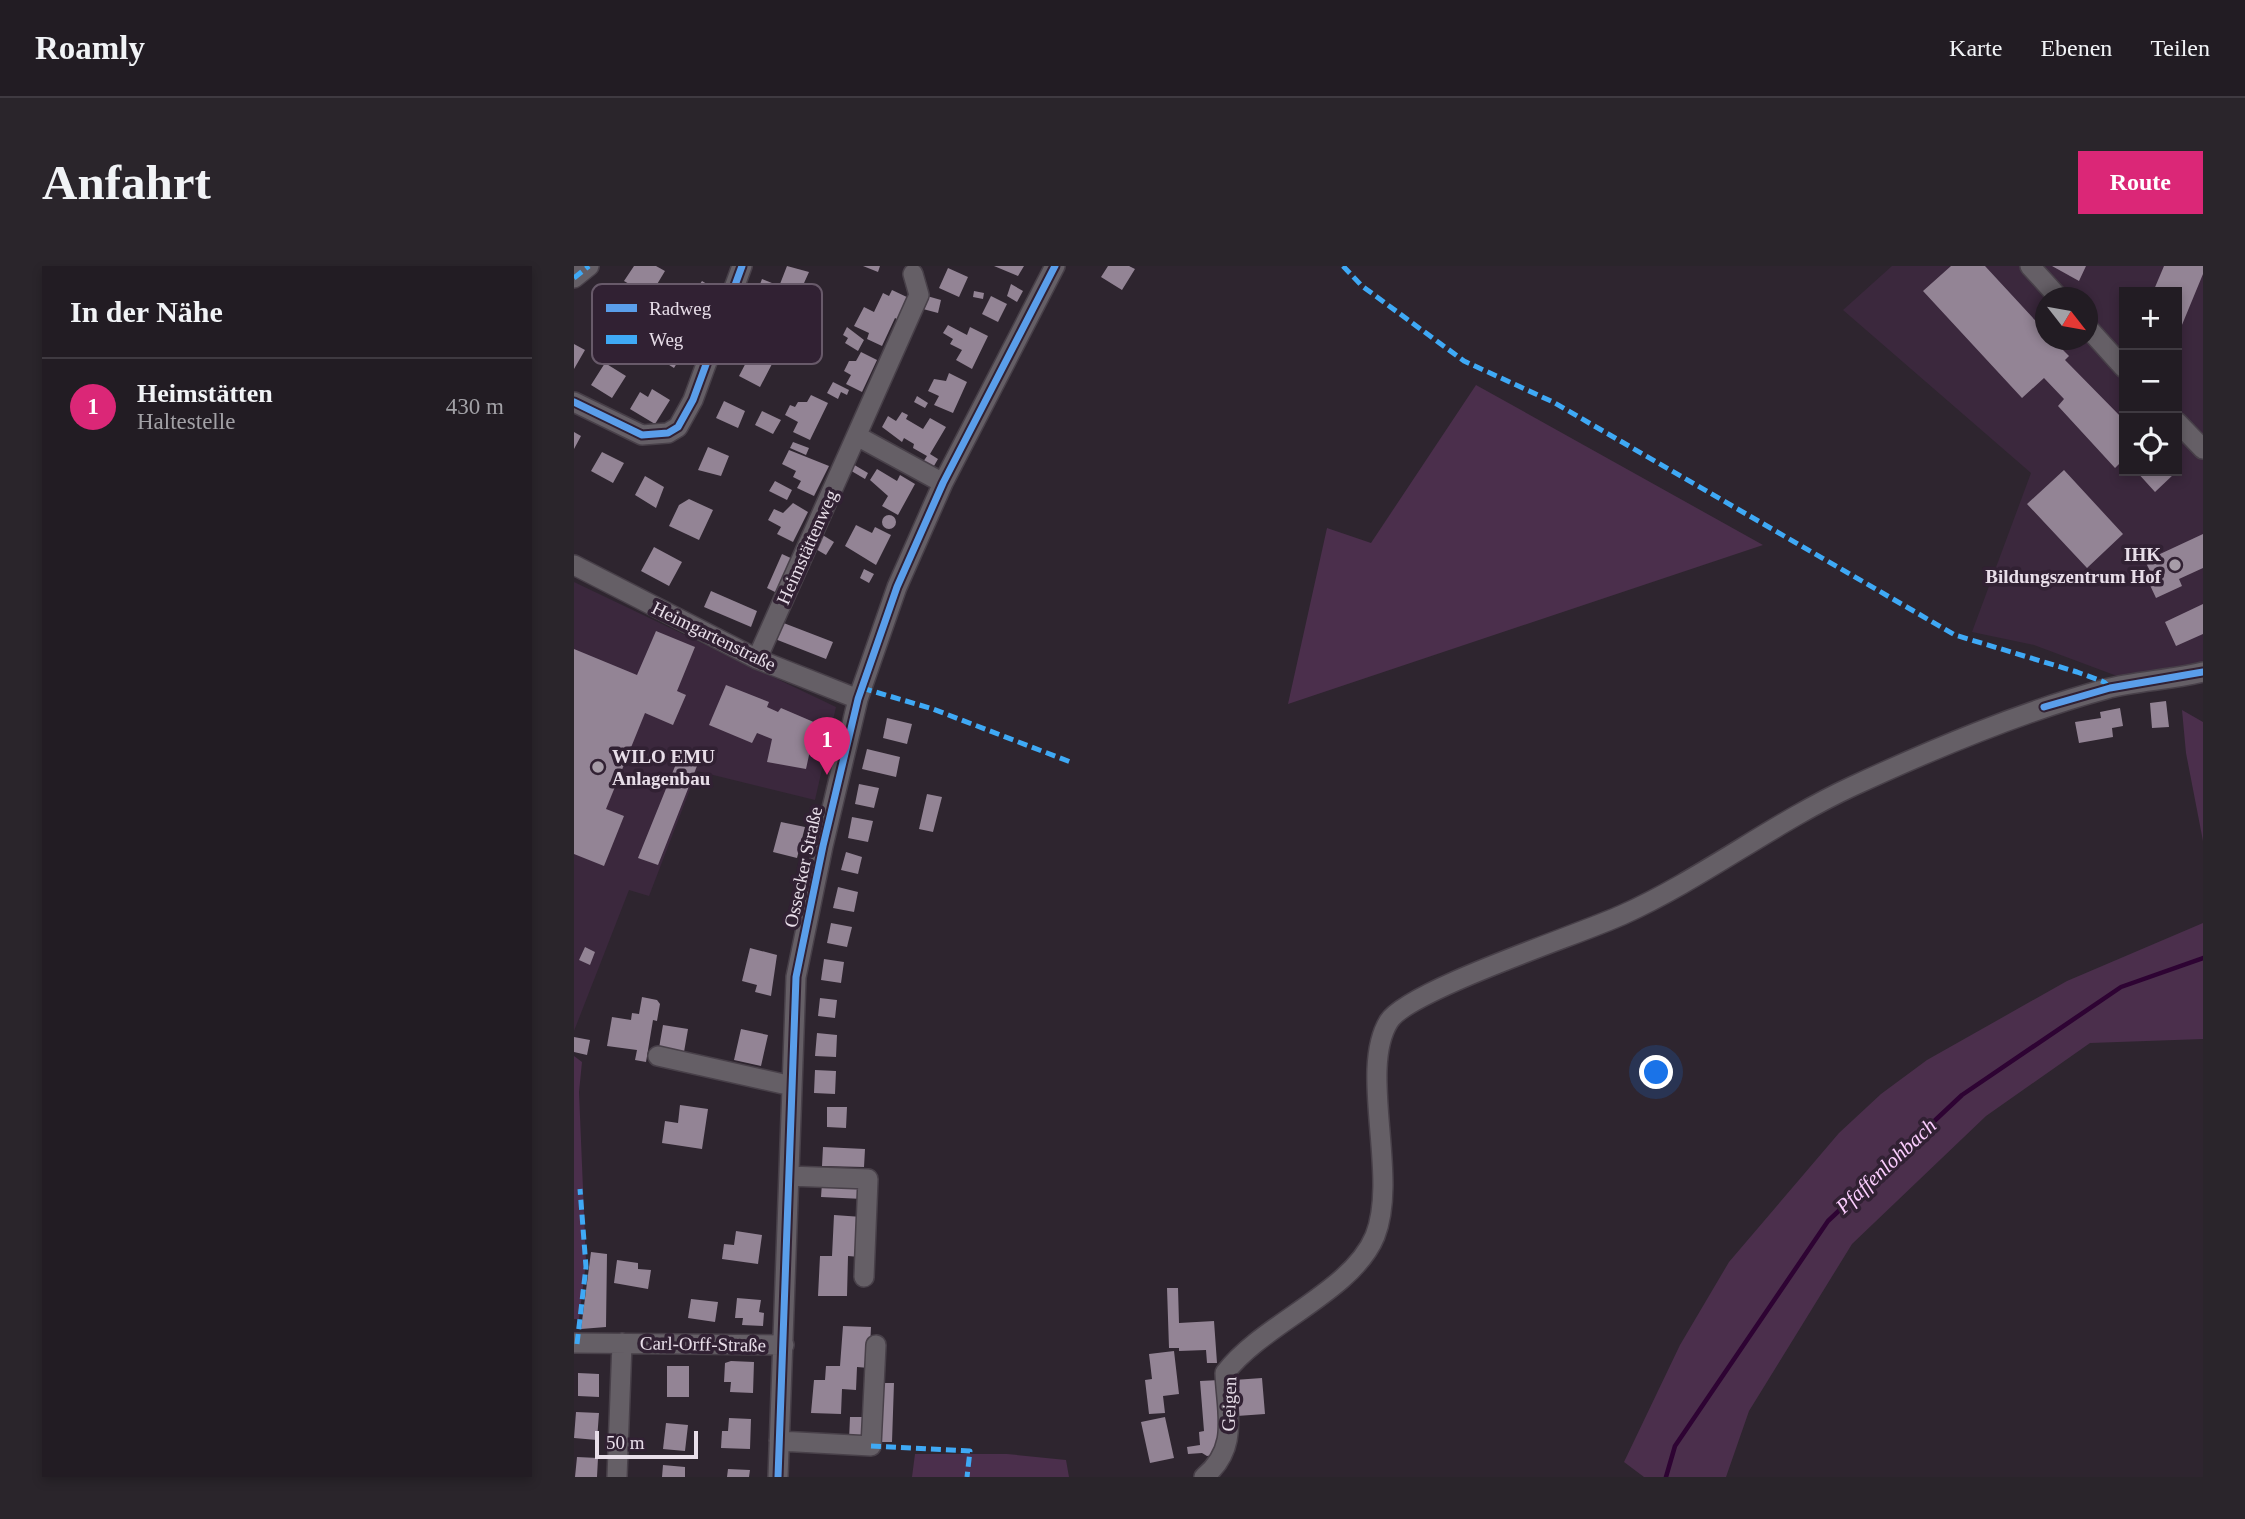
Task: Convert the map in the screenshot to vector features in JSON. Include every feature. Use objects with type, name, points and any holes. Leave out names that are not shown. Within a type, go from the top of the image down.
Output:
[{"type":"street","points":[[574,278],[589,266]]},
{"type":"street","points":[[736,284],[742,266]]},
{"type":"street","name":"Ossecker Straße","points":[[778,1477],[796,977],[858,698],[897,587],[943,482],[1055,266]]},
{"type":"street","points":[[2030,266],[2049,287]]},
{"type":"street","name":"Heimstättenweg","points":[[757,659],[919,295],[913,274]]},
{"type":"street","points":[[2098,339],[2119,362]]},
{"type":"street","points":[[574,402],[642,435],[668,433],[678,427],[694,400],[707,364]]},
{"type":"street","points":[[2182,427],[2203,449]]},
{"type":"street","points":[[857,436],[943,482]]},
{"type":"street","name":"Heimgartenstraße","points":[[574,565],[757,659],[858,698]]},
{"type":"street","name":"Geigen","points":[[1204,1477],[1216,1468],[1228,1444],[1225,1373],[1236,1359],[1354,1268],[1375,1236],[1383,1196],[1378,1060],[1390,1019],[1409,1004],[1443,986],[1624,914],[1852,786],[2044,707],[2110,688],[2203,672]]},
{"type":"street","points":[[658,1056],[792,1086]]},
{"type":"street","points":[[789,1176],[868,1178],[864,1277]]},
{"type":"street","name":"Carl-Orff-Straße","points":[[574,1343],[784,1345]]},
{"type":"street","name":"Carl-Orff-Straße","points":[[617,1477],[622,1343]]},
{"type":"street","points":[[779,1441],[871,1446],[877,1345]]},
{"type":"shaded area","points":[[1892,266],[2203,266],[2203,664],[2117,676],[2034,645],[1972,632],[2031,473],[1843,310]]},
{"type":"shaded area","points":[[1476,385],[1763,545],[1288,704],[1327,528],[1371,543]]},
{"type":"shaded area","points":[[574,582],[836,707],[815,800],[697,771],[649,896],[629,890],[574,1031]]},
{"type":"shaded area","points":[[2182,710],[2203,722],[2203,841],[2186,753]]},
{"type":"shaded area","points":[[2203,923],[2203,1039],[2090,1043],[1986,1116],[1852,1244],[1749,1411],[1726,1477],[1644,1477],[1624,1462],[1680,1345],[1729,1262],[1839,1133],[1881,1094],[1927,1060],[2067,981]]},
{"type":"shaded area","points":[[574,1056],[582,1062],[579,1092],[586,1262],[579,1319],[574,1319]]},
{"type":"shaded area","points":[[915,1454],[1007,1454],[1066,1460],[1069,1477],[912,1477]]},
{"type":"building","points":[[634,266],[656,266],[665,271],[657,284],[629,284],[624,281]]},
{"type":"building","points":[[787,266],[809,272],[804,284],[780,284]]},
{"type":"building","points":[[863,266],[880,266],[878,272]]},
{"type":"building","points":[[994,266],[1024,266],[1018,276]]},
{"type":"building","points":[[1108,266],[1129,266],[1135,269],[1122,290],[1101,277]]},
{"type":"building","points":[[1951,266],[1985,266],[2035,320],[2035,350],[2063,350],[2069,356],[2065,360],[2119,415],[2119,464],[2115,468],[2058,406],[2064,399],[2044,378],[2022,398],[1923,291]]},
{"type":"building","points":[[2052,266],[2086,266],[2079,281]]},
{"type":"building","points":[[2164,266],[2203,266],[2203,274],[2182,325],[2182,287],[2155,287]]},
{"type":"building","points":[[948,268],[968,277],[959,297],[939,288]]},
{"type":"building","points":[[762,279],[774,284],[760,284]]},
{"type":"building","points":[[1011,284],[1023,291],[1017,302],[1007,296]]},
{"type":"building","points":[[892,290],[911,299],[901,321],[895,318],[882,346],[867,339],[869,333],[854,326],[864,307],[874,312],[883,293],[889,296]]},
{"type":"building","points":[[974,291],[984,293],[983,299],[973,297]]},
{"type":"building","points":[[927,296],[941,300],[938,313],[923,309]]},
{"type":"building","points":[[991,296],[1007,304],[998,322],[982,314]]},
{"type":"building","points":[[948,325],[967,335],[970,327],[988,336],[972,369],[956,360],[962,350],[950,344],[953,339],[943,333]]},
{"type":"building","points":[[847,327],[864,340],[858,351],[845,343],[848,338],[843,335]]},
{"type":"building","points":[[574,344],[585,350],[574,369]]},
{"type":"building","points":[[861,352],[877,360],[862,392],[846,384],[851,375],[844,371],[849,361],[856,361]]},
{"type":"building","points":[[604,364],[626,376],[612,398],[591,385]]},
{"type":"building","points":[[745,364],[772,364],[760,387],[739,376]]},
{"type":"building","points":[[949,373],[967,382],[953,413],[934,405],[939,396],[928,391],[934,379],[946,381]]},
{"type":"building","points":[[833,382],[849,390],[847,395],[841,392],[838,399],[827,393]]},
{"type":"building","points":[[652,389],[670,400],[655,424],[630,409],[640,392],[648,397]]},
{"type":"building","points":[[811,395],[828,403],[810,440],[793,432],[798,422],[785,415],[790,405],[795,407],[798,402],[807,402]]},
{"type":"building","points":[[917,396],[928,403],[925,408],[914,402]]},
{"type":"building","points":[[724,401],[745,411],[738,428],[716,418]]},
{"type":"building","points":[[762,411],[781,420],[773,434],[755,425]]},
{"type":"building","points":[[902,412],[908,415],[906,419],[923,429],[930,418],[946,427],[930,454],[938,459],[931,471],[921,465],[927,456],[913,448],[914,444],[904,438],[902,442],[882,427],[888,416],[896,421]]},
{"type":"building","points":[[574,432],[581,436],[574,449]]},
{"type":"building","points":[[793,442],[809,448],[806,455],[790,448]]},
{"type":"building","points":[[708,447],[729,456],[721,476],[698,470]]},
{"type":"building","points":[[789,450],[829,466],[814,496],[797,488],[801,481],[793,477],[796,471],[782,464]]},
{"type":"building","points":[[602,452],[624,463],[613,483],[591,471]]},
{"type":"building","points":[[851,463],[868,473],[865,479],[848,469]]},
{"type":"building","points":[[877,469],[897,481],[900,475],[915,484],[898,515],[882,506],[888,496],[870,480]]},
{"type":"building","points":[[2064,470],[2123,534],[2087,568],[2027,504]]},
{"type":"building","points":[[645,476],[664,487],[656,508],[635,495]]},
{"type":"building","points":[[2141,476],[2172,476],[2155,492]]},
{"type":"building","points":[[775,481],[792,490],[787,500],[769,491]]},
{"type":"building","points":[[689,499],[713,510],[699,540],[669,526],[679,505]]},
{"type":"building","points":[[793,503],[808,512],[793,542],[777,534],[781,527],[768,520],[774,509],[783,513]]},
{"type":"building","points":[[889,515],[894,517],[894,527],[889,529],[884,527],[882,522],[884,517]]},
{"type":"building","points":[[856,525],[872,533],[875,527],[891,535],[876,565],[845,546]]},
{"type":"building","points":[[821,534],[834,542],[826,555],[814,548]]},
{"type":"building","name":"IHK Bildungszentrum Hof","points":[[2203,534],[2203,568],[2179,579],[2182,586],[2156,598],[2149,583],[2155,581],[2145,561]]},
{"type":"building","points":[[654,547],[682,562],[669,586],[641,571]]},
{"type":"building","points":[[782,554],[795,560],[779,594],[767,588]]},
{"type":"building","points":[[864,569],[874,574],[869,583],[860,578]]},
{"type":"building","points":[[711,591],[757,611],[751,627],[704,607]]},
{"type":"building","name":"IHK Bildungszentrum Hof","points":[[2203,604],[2203,634],[2176,646],[2165,622]]},
{"type":"building","points":[[781,622],[833,642],[826,659],[775,639]]},
{"type":"building","name":"WILO EMU Anlagenbau","points":[[656,631],[695,647],[677,691],[686,695],[673,725],[645,713],[606,809],[624,816],[604,866],[574,854],[574,649],[637,675]]},
{"type":"building","points":[[726,685],[769,702],[767,707],[778,712],[781,708],[816,723],[806,769],[767,762],[772,739],[757,733],[752,743],[709,725]]},
{"type":"building","points":[[2166,701],[2169,727],[2152,728],[2150,703]]},
{"type":"building","points":[[2120,708],[2123,726],[2112,728],[2113,737],[2079,743],[2075,722],[2101,718],[2100,712]]},
{"type":"building","points":[[887,718],[912,724],[907,744],[883,738]]},
{"type":"building","points":[[867,749],[900,757],[896,777],[862,769]]},
{"type":"building","points":[[678,759],[697,766],[658,865],[638,858]]},
{"type":"building","points":[[859,784],[879,788],[874,808],[855,804]]},
{"type":"building","points":[[927,794],[942,797],[933,832],[919,829]]},
{"type":"building","points":[[852,817],[873,821],[868,842],[848,838]]},
{"type":"building","points":[[781,822],[805,827],[797,858],[773,852]]},
{"type":"building","points":[[846,852],[862,857],[858,874],[841,870]]},
{"type":"building","points":[[838,887],[858,892],[854,912],[833,908]]},
{"type":"building","points":[[831,923],[852,927],[847,947],[827,943]]},
{"type":"building","points":[[585,947],[595,952],[590,965],[579,960]]},
{"type":"building","points":[[750,948],[777,955],[771,996],[755,992],[757,985],[742,981]]},
{"type":"building","points":[[824,959],[844,962],[841,983],[821,980]]},
{"type":"building","points":[[642,997],[657,1000],[660,1004],[657,1021],[653,1020],[646,1062],[635,1060],[637,1050],[607,1046],[612,1017],[631,1020],[632,1013],[639,1014]]},
{"type":"building","points":[[820,998],[837,1000],[835,1018],[818,1016]]},
{"type":"building","points":[[663,1025],[688,1029],[684,1052],[659,1048]]},
{"type":"building","points":[[741,1029],[768,1035],[761,1066],[734,1060]]},
{"type":"building","points":[[817,1033],[837,1035],[836,1057],[815,1056]]},
{"type":"building","points":[[574,1037],[590,1040],[587,1055],[574,1052]]},
{"type":"building","points":[[815,1070],[836,1071],[835,1094],[814,1093]]},
{"type":"building","points":[[680,1105],[708,1109],[702,1149],[662,1143],[665,1121],[678,1123]]},
{"type":"building","points":[[827,1107],[847,1107],[846,1128],[827,1127]]},
{"type":"building","points":[[823,1147],[865,1149],[864,1167],[822,1166]]},
{"type":"building","points":[[822,1183],[864,1184],[863,1199],[821,1197]]},
{"type":"building","points":[[834,1215],[862,1217],[860,1257],[848,1256],[847,1296],[818,1296],[820,1256],[832,1256]]},
{"type":"building","points":[[736,1231],[762,1235],[758,1264],[722,1259],[724,1244],[734,1245]]},
{"type":"building","points":[[591,1252],[607,1254],[606,1327],[581,1329]]},
{"type":"building","points":[[617,1260],[638,1263],[638,1269],[651,1270],[648,1289],[614,1283]]},
{"type":"building","points":[[1167,1288],[1178,1288],[1179,1323],[1214,1321],[1217,1363],[1207,1363],[1206,1350],[1179,1351],[1179,1348],[1169,1348]]},
{"type":"building","points":[[737,1298],[761,1300],[759,1312],[764,1313],[763,1326],[742,1325],[743,1318],[735,1318]]},
{"type":"building","points":[[691,1299],[718,1302],[715,1322],[688,1318]]},
{"type":"building","points":[[843,1326],[871,1327],[869,1368],[857,1367],[856,1390],[842,1389],[841,1414],[811,1413],[814,1380],[825,1380],[826,1366],[840,1366]]},
{"type":"building","points":[[1174,1351],[1179,1394],[1163,1396],[1165,1413],[1149,1414],[1145,1380],[1152,1379],[1149,1354]]},
{"type":"building","points":[[754,1362],[753,1393],[730,1392],[731,1382],[724,1382],[725,1363]]},
{"type":"building","points":[[667,1366],[689,1366],[689,1397],[667,1397]]},
{"type":"building","points":[[578,1373],[599,1374],[599,1397],[578,1396]]},
{"type":"building","points":[[1262,1378],[1265,1414],[1237,1416],[1234,1380]]},
{"type":"building","points":[[1220,1380],[1222,1454],[1188,1454],[1187,1447],[1200,1445],[1199,1432],[1204,1431],[1200,1381]]},
{"type":"building","points":[[882,1383],[894,1383],[892,1442],[880,1442]]},
{"type":"building","points":[[576,1412],[599,1413],[597,1440],[574,1438]]},
{"type":"building","points":[[850,1417],[863,1417],[862,1440],[849,1440]]},
{"type":"building","points":[[1165,1417],[1174,1458],[1150,1463],[1141,1422]]},
{"type":"building","points":[[729,1418],[751,1419],[750,1449],[721,1448],[722,1431],[728,1431]]},
{"type":"building","points":[[666,1423],[688,1425],[685,1451],[663,1449]]},
{"type":"building","points":[[577,1457],[598,1458],[597,1477],[575,1477]]},
{"type":"building","points":[[663,1465],[685,1467],[685,1477],[662,1477]]},
{"type":"building","points":[[728,1469],[750,1470],[749,1477],[727,1477]]},
{"type":"waterway","name":"Pfaffenlohbach","points":[[1666,1477],[1675,1446],[1828,1221],[1962,1095],[2121,987],[2203,958]]},
{"type":"marked path","points":[[574,278],[589,266]]},
{"type":"marked path","points":[[1343,266],[1362,286],[1464,361],[1553,402],[1955,635],[2077,672],[2104,682],[2110,688]]},
{"type":"marked path","points":[[862,688],[933,709],[1073,763]]},
{"type":"marked path","points":[[577,1344],[586,1267],[580,1189]]},
{"type":"marked path","points":[[871,1446],[970,1451],[967,1477]]},
{"type":"cycle path","points":[[735,284],[742,266]]},
{"type":"cycle path","points":[[778,1477],[796,977],[823,846],[858,699],[897,587],[943,483],[1055,266]]},
{"type":"cycle path","points":[[574,402],[642,435],[668,433],[678,427],[693,400],[706,364]]},
{"type":"cycle path","points":[[2044,707],[2110,688],[2203,672]]},
{"type":"place","name":"IHK Bildungszentrum Hof","points":[[2175,565]]},
{"type":"place","name":"WILO EMU Anlagenbau","points":[[598,767]]},
{"type":"place","name":"Heimstätten","points":[[827,775]]}]
